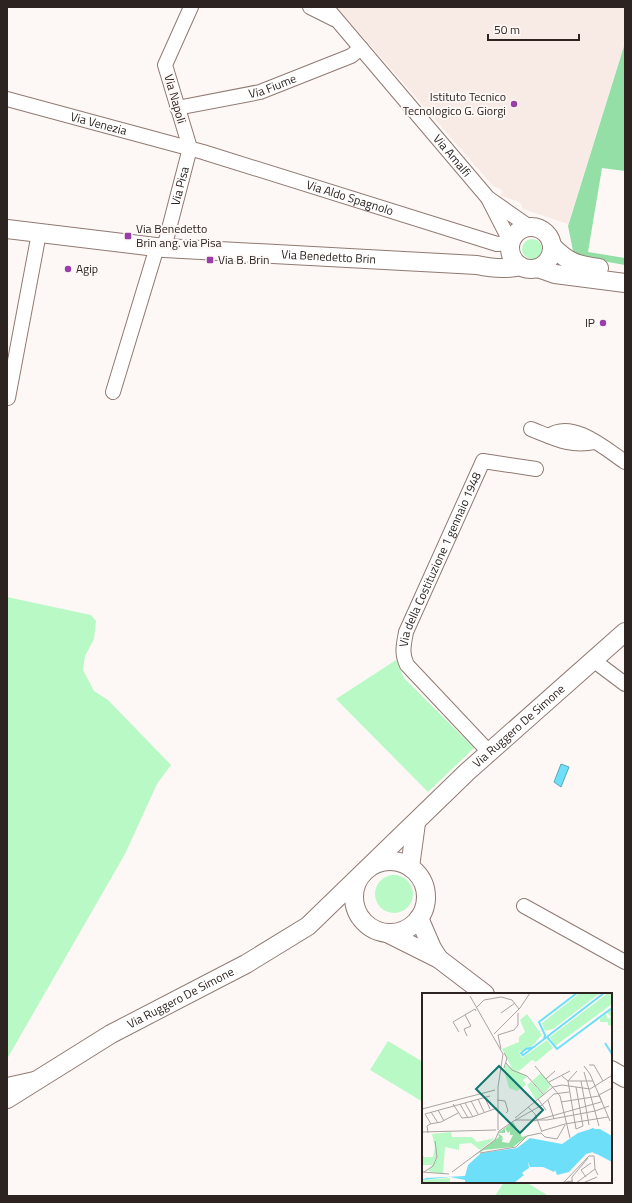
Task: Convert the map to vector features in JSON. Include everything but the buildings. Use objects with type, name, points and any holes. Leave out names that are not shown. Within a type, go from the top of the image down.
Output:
[{"type":"street","name":"Via Napoli","points":[[190,148],[165,65],[191,7]]},
{"type":"street","name":"Via Amalfi","points":[[310,7],[340,22]]},
{"type":"street","name":"Via Amalfi","points":[[326,7],[488,198],[511,246]]},
{"type":"street","name":"Via Fiume","points":[[177,108],[260,92],[351,56],[361,48]]},
{"type":"street","name":"Via Venezia","points":[[7,99],[190,148]]},
{"type":"street","name":"Via Aldo Spagnolo","points":[[190,148],[497,244],[511,246]]},
{"type":"street","name":"Via Pisa","points":[[161,248],[190,148]]},
{"type":"street","name":"Via Amalfi","points":[[488,198],[530,228]]},
{"type":"street","points":[[488,241],[496,234],[500,222]]},
{"type":"street","points":[[530,228],[538,229],[545,233],[550,239],[552,246],[550,257],[543,266],[538,268]]},
{"type":"street","name":"Via Benedetto Brin","points":[[477,265],[493,261],[511,246],[518,232],[530,228]]},
{"type":"street","name":"Via Benedetto Brin","points":[[7,229],[161,248],[477,265],[490,268],[511,268],[520,266],[526,268],[538,268],[555,274],[625,283]]},
{"type":"street","points":[[8,398],[39,233]]},
{"type":"street","points":[[511,246],[513,258],[520,266]]},
{"type":"street","points":[[552,246],[565,259],[576,264],[625,273]]},
{"type":"street","points":[[113,392],[161,248]]},
{"type":"street","points":[[531,429],[574,444],[595,442],[625,462]]},
{"type":"street","name":"Via della Costituzione 1 gennaio 1948","points":[[489,752],[407,664],[403,656],[403,648],[406,632],[483,461],[536,469]]},
{"type":"street","name":"Via Ruggero De Simone","points":[[7,1099],[36,1079],[111,1034],[246,964],[308,926],[489,752],[625,632]]},
{"type":"street","points":[[593,660],[625,684]]},
{"type":"street","points":[[387,933],[398,932],[408,928],[419,918],[426,901],[426,889],[421,879],[410,867],[416,823]]},
{"type":"street","name":"Via Ruggero De Simone","points":[[359,915],[355,904],[354,893],[357,882],[363,872],[382,862],[394,861],[410,867]]},
{"type":"street","points":[[524,906],[625,962]]},
{"type":"street","points":[[322,914],[347,912],[359,915],[371,927],[387,933],[439,959],[484,993]]},
{"type":"street","points":[[419,918],[432,948],[439,959]]},
{"type":"street","points":[[612,1071],[625,1078]]},
{"type":"street","points":[[7,1085],[36,1079]]},
{"type":"shaded area","name":"Istituto Tecnico Tecnologico G. Giorgi","points":[[337,7],[625,7],[625,43],[568,224],[523,209],[520,202],[501,196],[502,190],[493,186]]},
{"type":"green space","points":[[625,43],[625,171],[602,168],[588,252],[625,258],[625,265],[574,256],[568,226]]},
{"type":"green space","points":[[532,239],[539,242],[542,249],[539,256],[532,259],[525,256],[522,249],[525,242]]},
{"type":"green space","points":[[7,597],[91,615],[96,621],[94,639],[85,656],[83,670],[94,691],[108,700],[171,765],[157,784],[125,854],[7,1059]]},
{"type":"green space","points":[[396,660],[404,678],[474,748],[428,792],[336,699]]},
{"type":"green space","points":[[390,875],[398,875],[408,880],[412,887],[412,901],[408,908],[398,913],[390,913],[380,908],[378,905],[375,898],[375,890],[380,880],[383,878]]},
{"type":"green space","points":[[388,1041],[422,1061],[422,1101],[370,1070]]},
{"type":"green space","points":[[503,1183],[528,1183],[547,1195],[495,1196]]},
{"type":"water","points":[[561,764],[569,767],[561,787],[554,782]]},
{"type":"place","name":"Istituto Tecnico Tecnologico G. Giorgi","points":[[514,104]]},
{"type":"place","name":"Via Benedetto Brin ang. via Pisa","points":[[128,236]]},
{"type":"place","name":"Via B. Brin","points":[[210,260]]},
{"type":"place","name":"Agip","points":[[68,269]]},
{"type":"place","name":"IP","points":[[603,323]]}]
